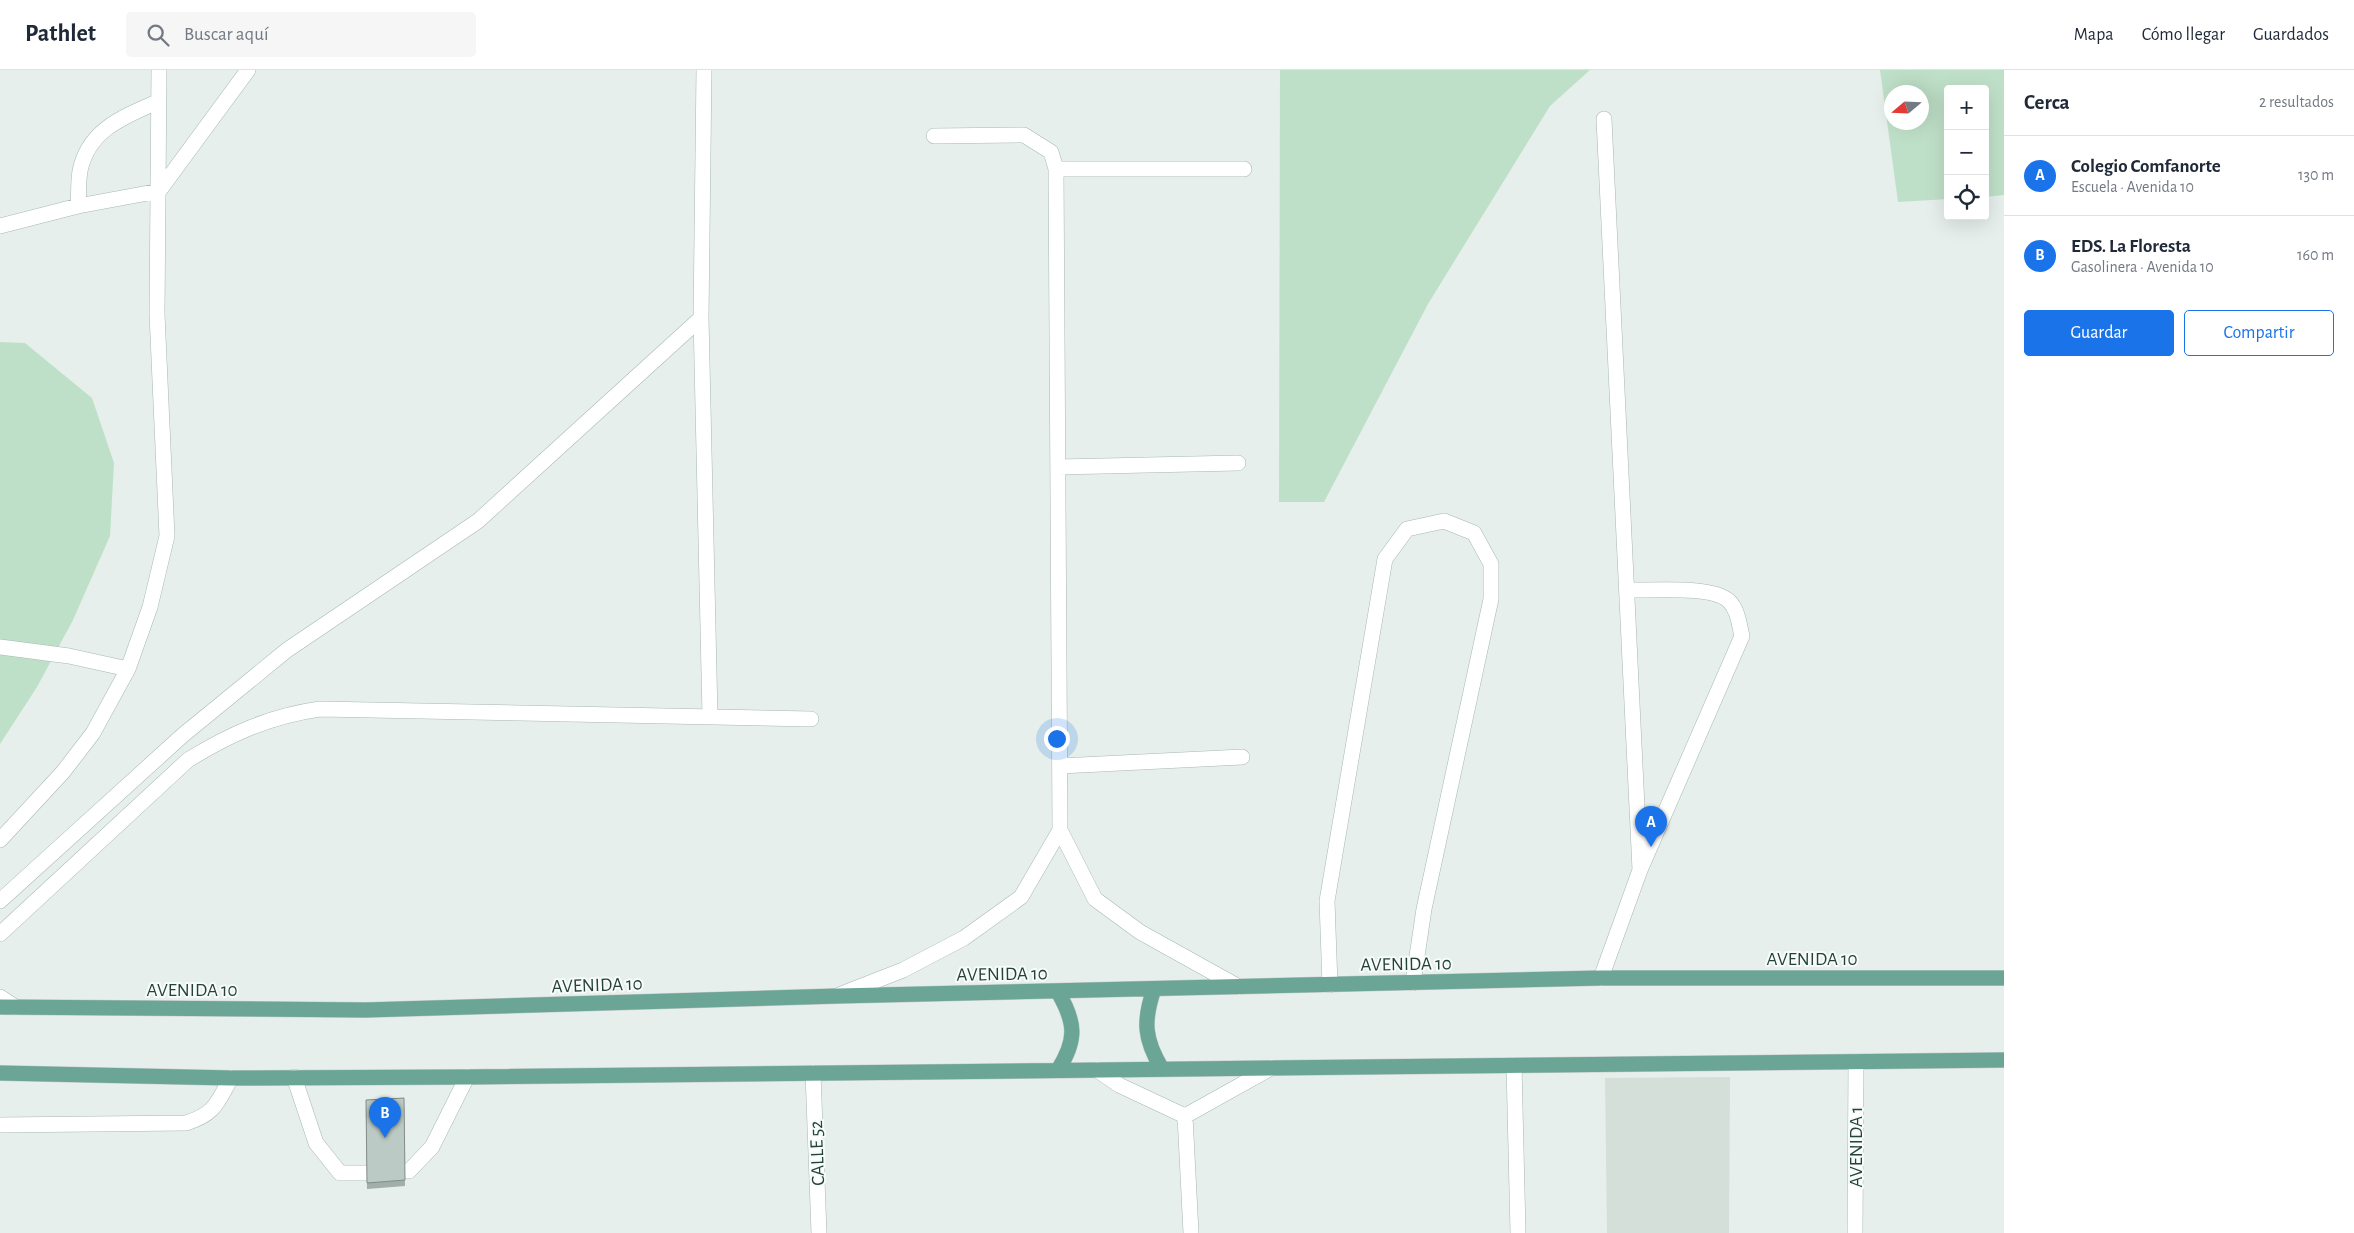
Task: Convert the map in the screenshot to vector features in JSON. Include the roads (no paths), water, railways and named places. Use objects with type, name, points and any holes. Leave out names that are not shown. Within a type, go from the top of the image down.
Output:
[{"type":"main road","name":"AVENIDA 10","points":[[7,1007],[366,1010],[838,996],[1601,978],[2004,978]]},
{"type":"main road","points":[[1154,989],[1147,1008],[1146,1030],[1151,1051],[1162,1069]]},
{"type":"main road","points":[[1058,992],[1069,1010],[1073,1031],[1069,1052],[1058,1070]]},
{"type":"main road","points":[[0,1073],[231,1078],[467,1077],[2004,1060]]},
{"type":"street","points":[[0,840],[63,772],[93,733],[128,669],[150,607],[167,536],[157,314],[159,191],[157,102],[159,70]]},
{"type":"street","points":[[0,226],[78,206],[159,191],[248,70]]},
{"type":"street","points":[[704,70],[701,318],[710,717]]},
{"type":"street","points":[[78,206],[80,170],[94,140],[117,119],[157,102]]},
{"type":"street","points":[[1604,119],[1640,870]]},
{"type":"street","points":[[934,136],[1024,135],[1051,152],[1056,169],[1060,830],[1095,899],[1140,932],[1239,987]]},
{"type":"street","points":[[1056,169],[1244,169]]},
{"type":"street","points":[[0,900],[183,735],[287,650],[478,521],[701,318]]},
{"type":"street","points":[[1058,467],[1238,463]]},
{"type":"street","points":[[1330,985],[1327,901],[1385,559],[1407,530],[1444,520],[1474,533],[1491,564],[1491,599],[1424,909],[1413,983]]},
{"type":"street","points":[[1601,978],[1640,870],[1742,636],[1738,616],[1729,601],[1714,592],[1627,590]]},
{"type":"street","points":[[0,647],[69,656],[128,669]]},
{"type":"street","points":[[0,934],[188,760],[222,739],[256,724],[290,713],[320,708],[811,719]]},
{"type":"street","points":[[1060,766],[1242,757]]},
{"type":"street","points":[[838,996],[903,970],[956,942],[1021,897],[1060,830]]},
{"type":"street","points":[[0,997],[7,1007]]},
{"type":"street","name":"AVENIDA 1","points":[[1855,1233],[1856,1062]]},
{"type":"street","points":[[1514,1065],[1518,1233]]},
{"type":"street","points":[[1185,1116],[1271,1068]]},
{"type":"street","points":[[1097,1070],[1119,1085],[1185,1116]]},
{"type":"street","name":"CALLE 52","points":[[813,1073],[819,1233]]},
{"type":"street","points":[[294,1077],[316,1144],[340,1173],[367,1173]]},
{"type":"street","points":[[405,1171],[409,1170],[432,1147],[467,1077]]},
{"type":"street","points":[[0,1125],[186,1123],[204,1118],[215,1107],[231,1078]]},
{"type":"street","points":[[1185,1116],[1192,1233]]},
{"type":"place","name":"Colegio Comfanorte","points":[[1651,847]]},
{"type":"place","name":"EDS. La Floresta","points":[[385,1138]]}]
